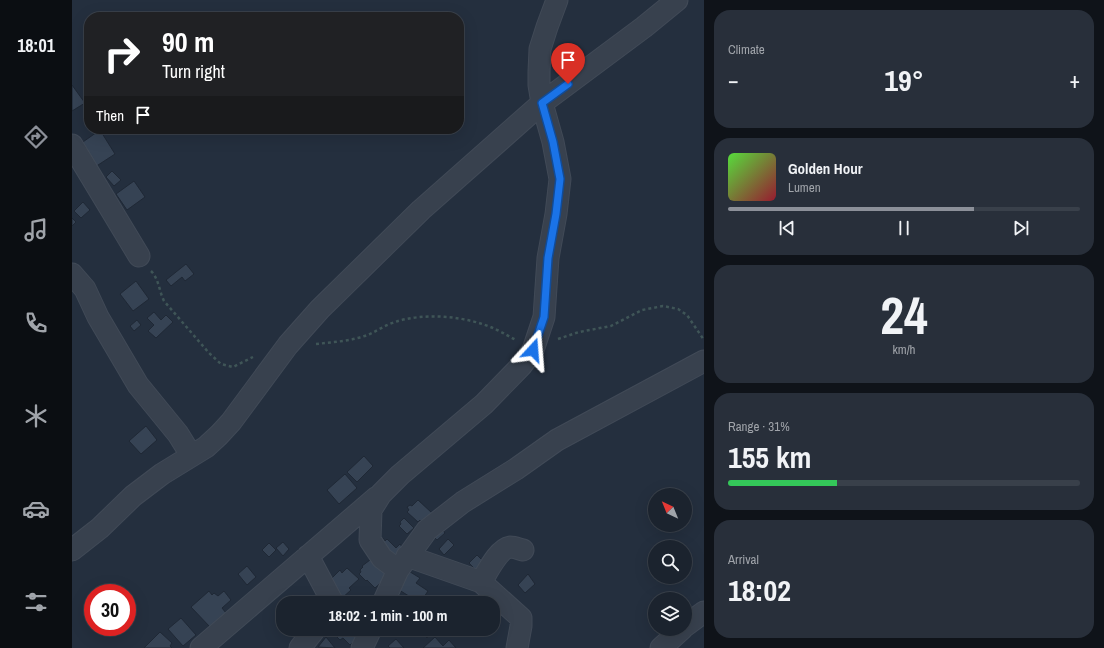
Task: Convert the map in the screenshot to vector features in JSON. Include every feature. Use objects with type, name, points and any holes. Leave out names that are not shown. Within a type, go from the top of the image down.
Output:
[{"type":"street","points":[[201,648],[484,404],[521,366],[533,350],[544,317],[548,258],[556,214],[560,179],[553,142],[538,85],[540,49],[557,0]]},
{"type":"street","points":[[72,550],[100,528],[133,496],[162,474],[206,447],[231,422],[288,345],[320,309],[421,210],[542,103],[644,27],[677,0]]},
{"type":"street","points":[[72,145],[139,256]]},
{"type":"street","points":[[72,274],[85,289],[98,317],[138,385],[178,434],[191,456]]},
{"type":"street","points":[[386,596],[402,563],[427,530],[453,510],[557,440],[704,361]]},
{"type":"street","points":[[381,494],[371,510],[370,540],[382,558],[481,582],[521,618],[517,648]]},
{"type":"street","points":[[481,582],[494,560],[505,549],[512,547],[523,550]]},
{"type":"street","points":[[308,556],[329,596]]},
{"type":"street","points":[[692,621],[704,612]]},
{"type":"street","points":[[300,648],[309,636]]},
{"type":"street","points":[[362,648],[368,636]]},
{"type":"street","points":[[661,648],[674,636]]},
{"type":"path","points":[[139,256],[158,281],[160,293],[164,301],[209,353],[221,364],[233,367],[258,354]]},
{"type":"path","points":[[288,345],[339,342],[369,334],[394,322],[412,317],[432,317],[462,319],[476,322],[496,329],[533,350],[579,332],[611,326],[642,310],[663,306],[678,309],[687,315],[704,340]]},
{"type":"building","points":[[72,85],[84,104],[72,111]]},
{"type":"building","points":[[94,134],[102,134],[115,154],[95,167],[80,144]]},
{"type":"building","points":[[112,171],[121,180],[114,186],[106,177]]},
{"type":"building","points":[[134,181],[145,197],[127,210],[116,194]]},
{"type":"building","points":[[83,202],[90,210],[81,218],[74,211]]},
{"type":"building","points":[[72,218],[76,222],[72,226]]},
{"type":"building","points":[[186,264],[194,274],[185,281],[182,277],[171,286],[166,280]]},
{"type":"building","points":[[136,281],[149,299],[133,311],[120,294]]},
{"type":"building","points":[[154,312],[161,320],[166,315],[173,322],[156,338],[148,331],[154,325],[147,318]]},
{"type":"building","points":[[137,320],[141,325],[134,331],[130,326]]},
{"type":"building","points":[[146,426],[157,440],[141,454],[129,441]]},
{"type":"building","points":[[364,456],[373,466],[357,482],[347,472]]},
{"type":"building","points":[[345,474],[357,488],[339,504],[327,490]]},
{"type":"building","points":[[418,500],[432,513],[422,523],[420,520],[418,522],[407,512],[409,510],[407,507],[410,505],[412,506]]},
{"type":"building","points":[[404,518],[414,528],[407,534],[399,526],[401,524],[400,522]]},
{"type":"building","points":[[441,528],[445,533],[437,540],[432,535]]},
{"type":"building","points":[[383,538],[385,541],[387,539],[396,548],[400,544],[404,550],[391,559],[377,544]]},
{"type":"building","points":[[448,539],[454,545],[444,555],[439,549]]},
{"type":"building","points":[[283,542],[289,549],[283,556],[276,548]]},
{"type":"building","points":[[269,543],[276,550],[269,557],[262,550]]},
{"type":"building","points":[[477,555],[484,562],[476,570],[469,563]]},
{"type":"building","points":[[370,560],[373,563],[376,560],[386,574],[385,579],[375,588],[359,574],[363,567],[362,566]]},
{"type":"building","points":[[247,566],[256,577],[247,585],[238,574]]},
{"type":"building","points":[[347,568],[359,579],[349,588],[351,590],[344,596],[338,596],[326,584],[340,570],[342,573]]},
{"type":"building","points":[[407,570],[420,578],[416,583],[428,591],[425,596],[409,596],[396,588]]},
{"type":"building","points":[[528,574],[535,584],[525,593],[518,585]]},
{"type":"building","points":[[209,591],[212,595],[214,593],[218,596],[224,591],[231,600],[222,608],[226,613],[210,627],[191,607]]},
{"type":"building","points":[[181,618],[196,635],[183,646],[168,629]]},
{"type":"building","points":[[160,632],[172,643],[170,646],[172,648],[144,648]]},
{"type":"building","points":[[336,636],[359,636],[350,645],[343,638],[340,640]]},
{"type":"building","points":[[326,637],[335,648],[318,647]]},
{"type":"building","points":[[435,637],[443,646],[449,640],[456,648],[423,648]]},
{"type":"building","points":[[396,639],[404,648],[390,648],[388,646]]},
{"type":"route","points":[[533,350],[544,317],[548,258],[556,214],[560,179],[553,142],[542,103],[568,84]]}]
